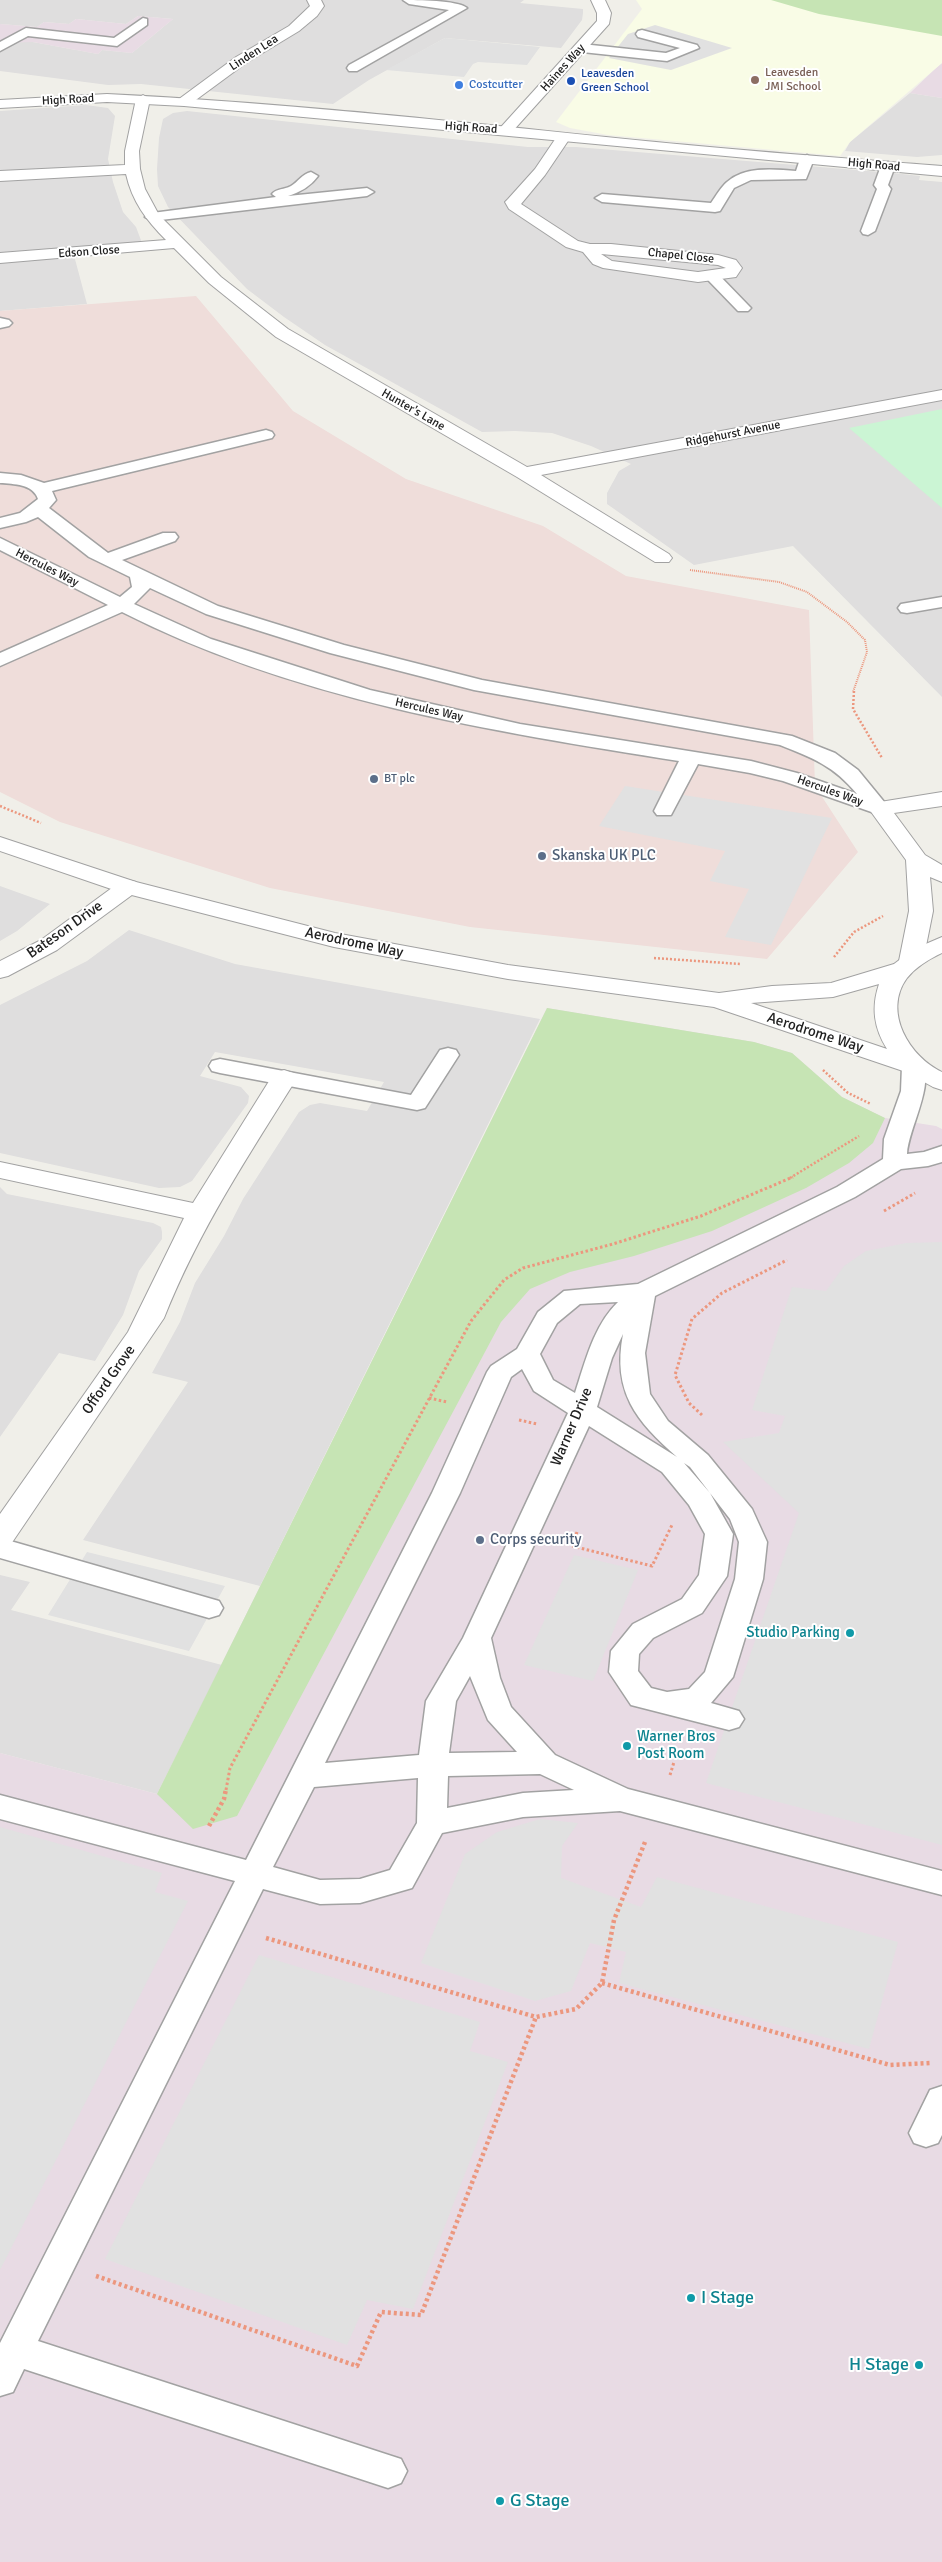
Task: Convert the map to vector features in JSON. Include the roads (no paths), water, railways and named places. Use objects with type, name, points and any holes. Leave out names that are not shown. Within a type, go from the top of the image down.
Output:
[{"type":"street","name":"Linden Lea","points":[[184,102],[241,60],[304,21],[314,12],[317,6],[314,0]]},
{"type":"street","name":"Haines Way","points":[[506,130],[582,48],[604,21],[604,13],[598,0]]},
{"type":"street","name":"High Road","points":[[0,104],[98,98],[143,99],[506,130],[563,138],[942,170]]},
{"type":"street","name":"Hunter's Lane","points":[[143,99],[132,151],[132,169],[137,189],[150,213],[178,243],[244,305],[282,333],[524,473],[662,558]]},
{"type":"street","name":"Chapel Close","points":[[563,138],[540,172],[513,202],[514,206],[572,244],[589,250],[611,249],[718,260],[730,263],[734,268],[730,274],[713,277],[609,265],[599,261],[589,250]]},
{"type":"street","points":[[0,176],[132,169]]},
{"type":"street","name":"Edson Close","points":[[0,258],[150,247],[178,243]]},
{"type":"street","name":"Ridgehurst Avenue","points":[[524,473],[942,395]]},
{"type":"street","points":[[880,809],[942,798]]},
{"type":"street","name":"Hercules Way","points":[[880,809],[918,860],[942,875]]},
{"type":"street","name":"Aerodrome Way","points":[[0,844],[128,887],[334,940],[508,972],[718,1000],[913,1066]]},
{"type":"street","points":[[918,860],[921,911],[906,965],[886,993],[885,1016],[892,1040],[913,1066],[942,1082]]},
{"type":"street","name":"Bateson Drive","points":[[0,971],[49,945],[128,887]]},
{"type":"street","name":"Aerodrome Way","points":[[718,1000],[772,993],[833,990],[906,965],[942,944]]},
{"type":"street","name":"Offord Grove","points":[[0,1537],[139,1336],[150,1318],[164,1281],[200,1213],[284,1078]]},
{"type":"street","points":[[0,1170],[200,1213]]},
{"type":"lane","points":[[353,68],[462,8],[409,0]]},
{"type":"lane","points":[[0,47],[26,32],[118,42],[143,22]]},
{"type":"lane","points":[[582,48],[667,57],[693,48],[642,34]]},
{"type":"lane","points":[[602,198],[715,208],[730,187],[740,178],[756,174],[801,176],[807,159]]},
{"type":"lane","points":[[868,231],[884,189],[881,185],[888,166]]},
{"type":"lane","points":[[150,213],[286,193],[305,183],[311,176]]},
{"type":"lane","points":[[150,213],[367,192]]},
{"type":"lane","points":[[713,277],[744,308]]},
{"type":"lane","points":[[41,489],[266,435]]},
{"type":"lane","points":[[0,478],[30,482],[46,494],[47,500],[39,510],[26,517],[0,523]]},
{"type":"lane","name":"Hercules Way","points":[[39,510],[52,517],[96,553],[108,560],[212,610],[402,668],[524,694],[703,719],[785,740],[828,757],[851,774],[880,809]]},
{"type":"lane","points":[[108,560],[169,537]]},
{"type":"lane","name":"Hercules Way","points":[[0,542],[120,606],[204,643],[365,695],[520,730],[750,767],[790,777],[880,809]]},
{"type":"lane","points":[[0,660],[120,606],[141,589],[142,583],[137,574]]},
{"type":"lane","points":[[907,608],[942,602]]},
{"type":"lane","points":[[750,767],[763,764],[771,756],[770,744],[762,734]]},
{"type":"lane","points":[[664,812],[691,758]]},
{"type":"lane","points":[[220,1066],[417,1103],[448,1055]]},
{"type":"lane","points":[[895,1162],[896,1139],[904,1123],[913,1091],[913,1066]]},
{"type":"lane","name":"Warner Drive","points":[[432,1823],[433,1764],[441,1701],[477,1638],[510,1569],[583,1410],[599,1358],[618,1316],[643,1292],[846,1192],[895,1162],[928,1159],[942,1153]]},
{"type":"lane","points":[[643,1292],[632,1353],[637,1394],[686,1465],[700,1500],[719,1534],[712,1576],[692,1606],[643,1631],[625,1651],[623,1672],[641,1696],[729,1719]]},
{"type":"lane","name":"Warner Drive","points":[[527,1354],[547,1318],[573,1297],[643,1292]]},
{"type":"lane","points":[[388,2471],[8,2365],[446,1493],[500,1372],[527,1354],[543,1384],[672,1466],[700,1461],[742,1516],[753,1542],[749,1579],[718,1677],[698,1698],[667,1703]]},
{"type":"lane","points":[[0,1548],[209,1608]]},
{"type":"lane","points":[[477,1638],[485,1678],[498,1712],[544,1763],[620,1799],[942,1883]]},
{"type":"lane","points":[[304,1776],[433,1764],[544,1763]]},
{"type":"lane","points":[[0,1807],[320,1892],[360,1891],[401,1879],[432,1823],[523,1805],[620,1799]]},
{"type":"lane","points":[[926,2133],[942,2100]]},
{"type":"place","name":"Leavesden JMI School","points":[[755,80]]},
{"type":"place","name":"Leavesden Green School","points":[[571,81]]},
{"type":"place","name":"Costcutter","points":[[459,85]]},
{"type":"place","name":"BT plc","points":[[374,779]]},
{"type":"place","name":"Skanska UK PLC","points":[[542,856]]},
{"type":"place","name":"Corps security","points":[[480,1540]]},
{"type":"place","name":"Studio Parking","points":[[850,1633]]},
{"type":"place","name":"Warner Bros Post Room","points":[[627,1746]]},
{"type":"place","name":"I Stage","points":[[691,2298]]},
{"type":"place","name":"H Stage","points":[[919,2365]]},
{"type":"place","name":"G Stage","points":[[500,2501]]}]
